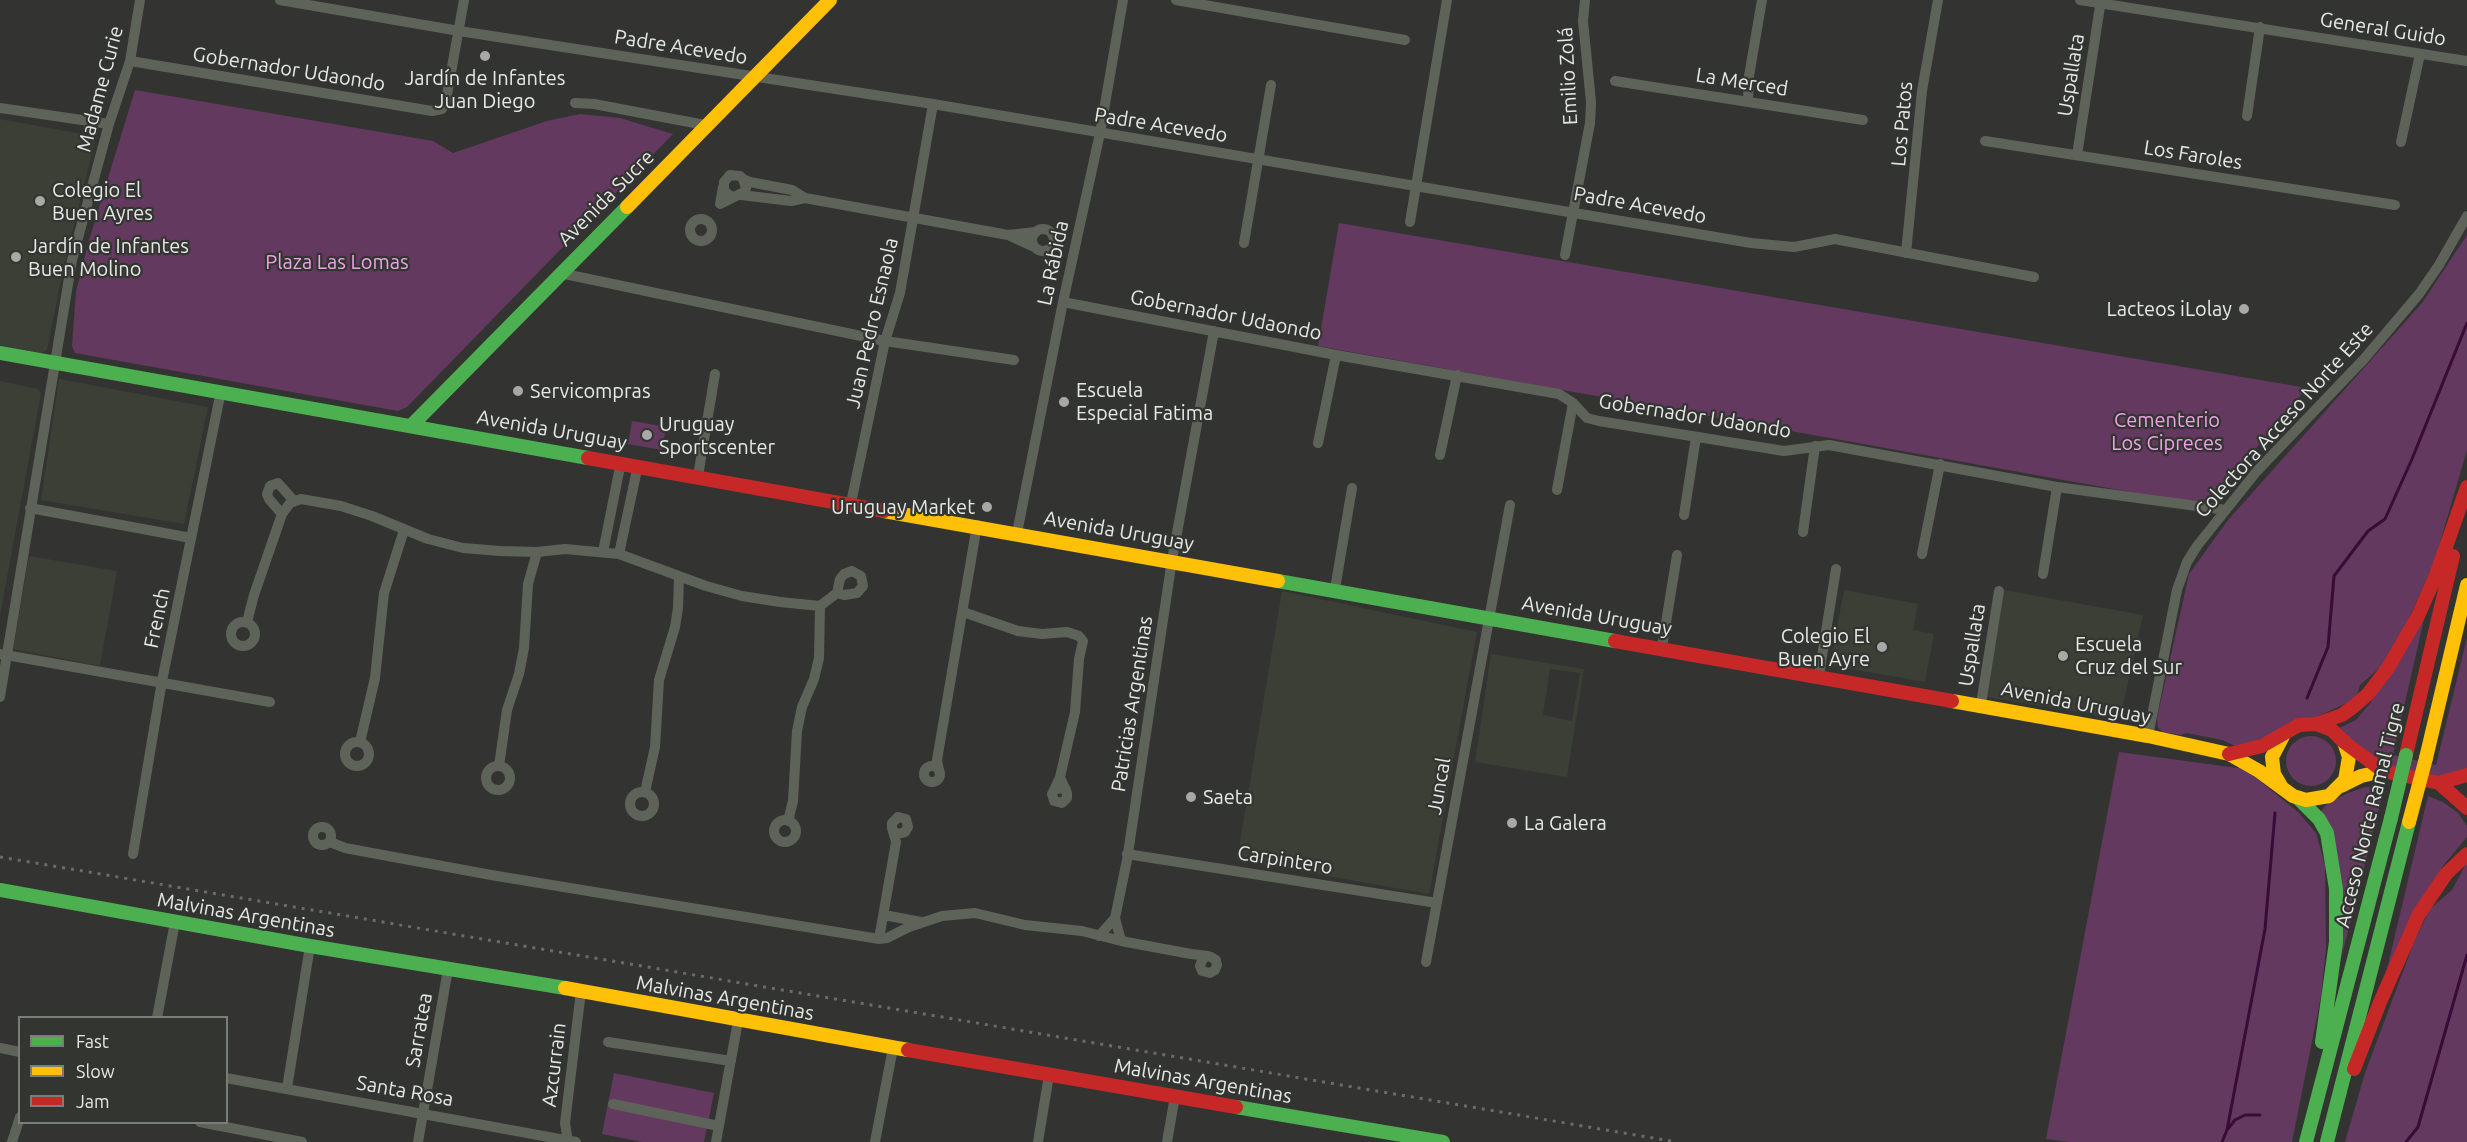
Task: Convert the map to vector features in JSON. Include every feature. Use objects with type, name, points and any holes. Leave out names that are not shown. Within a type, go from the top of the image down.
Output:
[{"type":"main road","name":"Avenida Sucre","points":[[412,425],[830,0]]},
{"type":"main road","name":"Avenida Uruguay","points":[[0,353],[1981,704],[2229,754],[2298,798],[2319,819],[2327,832],[2336,889],[2336,942],[2313,1115]]},
{"type":"main road","name":"Avenida Uruguay","points":[[2229,754],[2262,746],[2299,725],[2316,724],[2342,715],[2368,694],[2388,668],[2418,616],[2436,575],[2467,487]]},
{"type":"main road","name":"Acceso Norte Ramal Tigre","points":[[2306,1142],[2391,818],[2467,496]]},
{"type":"main road","name":"Acceso Norte Ramal Tigre","points":[[2327,1142],[2426,758],[2467,585]]},
{"type":"main road","points":[[2316,724],[2332,730],[2344,742],[2383,771],[2439,783],[2467,776]]},
{"type":"main road","points":[[2283,789],[2272,766],[2275,748],[2284,734]]},
{"type":"main road","points":[[2341,786],[2349,765],[2344,742]]},
{"type":"main road","points":[[2298,798],[2322,799],[2361,776],[2383,771]]},
{"type":"main road","points":[[2439,783],[2467,808]]},
{"type":"main road","points":[[2332,1120],[2419,914],[2446,874],[2467,854]]},
{"type":"main road","name":"Malvinas Argentinas","points":[[0,890],[310,946],[581,991],[738,1021],[1443,1142]]},
{"type":"street","name":"Madame Curie","points":[[0,697],[4,655],[72,260],[109,124],[130,61],[140,0]]},
{"type":"street","name":"Padre Acevedo","points":[[280,0],[459,31],[933,104],[1774,246],[1794,247],[1835,239],[2034,277]]},
{"type":"street","points":[[459,31],[464,0]]},
{"type":"street","name":"La Rábida","points":[[1017,532],[1063,302],[1100,133],[1123,0]]},
{"type":"street","points":[[1176,0],[1405,40]]},
{"type":"street","points":[[1410,222],[1447,0]]},
{"type":"street","name":"Emilio Zolá","points":[[1566,255],[1590,123],[1591,102],[1582,21],[1585,0]]},
{"type":"street","points":[[1748,100],[1749,76],[1762,0]]},
{"type":"street","name":"Los Patos","points":[[1906,253],[1922,91],[1938,0]]},
{"type":"street","name":"General Guido","points":[[2080,0],[2467,61]]},
{"type":"street","name":"Uspallata","points":[[2077,155],[2101,2]]},
{"type":"street","points":[[2247,116],[2260,27]]},
{"type":"street","name":"Gobernador Udaondo","points":[[130,61],[432,111],[442,109],[446,100],[459,31]]},
{"type":"street","points":[[2401,142],[2420,54]]},
{"type":"street","name":"La Merced","points":[[1615,81],[1748,100],[1863,120]]},
{"type":"street","points":[[1244,243],[1271,86]]},
{"type":"street","points":[[575,103],[594,104],[705,125]]},
{"type":"street","name":"Juan Pedro Esnaola","points":[[851,503],[885,341],[900,293],[933,104]]},
{"type":"street","points":[[0,108],[109,124]]},
{"type":"street","name":"Los Faroles","points":[[1985,141],[2395,205]]},
{"type":"street","points":[[743,179],[746,188],[717,209],[691,225],[691,234],[697,240],[709,238],[713,230],[712,226],[717,209],[723,187],[726,178],[730,175],[740,176],[750,182],[792,190],[805,198],[1008,235],[1045,251],[1053,243],[1053,235],[1047,230],[1008,235]]},
{"type":"street","points":[[723,187],[727,195],[791,201],[805,198]]},
{"type":"street","name":"Colectora Acceso Norte Este","points":[[2148,736],[2170,617],[2180,579],[2197,546],[2257,471],[2364,359],[2419,294],[2439,265],[2467,216]]},
{"type":"street","points":[[702,218],[712,226]]},
{"type":"street","points":[[1034,247],[1032,239],[1036,232]]},
{"type":"street","points":[[560,273],[885,341],[1014,360]]},
{"type":"street","name":"Gobernador Udaondo","points":[[1063,302],[1336,355],[1559,394],[1573,403],[1587,418],[1784,451],[1829,445],[2057,487],[2226,510]]},
{"type":"street","name":"Patricias Argentinas","points":[[1115,918],[1172,560],[1214,331]]},
{"type":"street","points":[[1318,443],[1336,355]]},
{"type":"street","points":[[698,476],[716,374]]},
{"type":"street","points":[[1440,454],[1457,375]]},
{"type":"street","name":"French","points":[[133,854],[162,681],[221,391]]},
{"type":"street","points":[[1557,490],[1573,403]]},
{"type":"street","points":[[1684,515],[1696,437]]},
{"type":"street","points":[[1803,532],[1815,446]]},
{"type":"street","points":[[603,552],[621,462]]},
{"type":"street","points":[[1922,554],[1940,464]]},
{"type":"street","points":[[619,554],[638,465]]},
{"type":"street","points":[[282,514],[269,499],[267,494],[270,486],[278,483],[294,501]]},
{"type":"street","points":[[2043,573],[2057,487]]},
{"type":"street","points":[[1335,589],[1352,488]]},
{"type":"street","points":[[247,622],[282,514],[290,503],[301,499],[341,506],[404,530],[463,548],[537,552],[565,549],[619,554],[679,577],[742,596],[820,606],[837,593]]},
{"type":"street","points":[[1488,616],[1510,505]]},
{"type":"street","points":[[30,508],[191,538]]},
{"type":"street","points":[[935,766],[977,525]]},
{"type":"street","points":[[360,742],[375,678],[384,594],[404,530]]},
{"type":"street","points":[[499,766],[507,710],[519,674],[524,648],[528,584],[537,552]]},
{"type":"street","points":[[1662,648],[1677,555]]},
{"type":"street","points":[[1819,675],[1836,570]]},
{"type":"street","points":[[645,792],[656,741],[659,680],[678,608],[679,577]]},
{"type":"street","name":"Uspallata","points":[[1981,704],[1999,591]]},
{"type":"street","points":[[788,821],[793,801],[797,731],[802,707],[814,679],[819,658],[820,606]]},
{"type":"street","points":[[963,612],[992,624],[1028,633],[1074,633],[1083,641],[1079,660],[1075,712],[1060,777],[1060,790]]},
{"type":"street","name":"Juncal","points":[[1426,962],[1488,616]]},
{"type":"street","points":[[4,655],[162,681],[270,702]]},
{"type":"street","points":[[879,939],[897,835]]},
{"type":"street","points":[[330,842],[345,848],[480,873],[879,939],[887,939],[921,922],[942,916],[975,913],[1025,925],[1063,928],[1208,956],[1217,962],[1215,970],[1207,973],[1202,971],[1191,954]]},
{"type":"street","name":"Carpintero","points":[[1127,854],[1437,903]]},
{"type":"street","points":[[884,915],[921,922]]},
{"type":"street","points":[[1099,936],[1115,918]]},
{"type":"street","points":[[1115,918],[1121,941]]},
{"type":"street","points":[[158,1016],[175,922]]},
{"type":"street","points":[[287,1088],[310,946]]},
{"type":"street","points":[[1200,966],[1203,958],[1208,956]]},
{"type":"street","name":"Sarratea","points":[[419,1137],[448,969]]},
{"type":"street","name":"Azcurrain","points":[[571,1141],[565,1123],[581,991]]},
{"type":"street","points":[[716,1142],[738,1021]]},
{"type":"street","points":[[608,1042],[731,1061]]},
{"type":"street","points":[[0,1048],[18,1052]]},
{"type":"street","points":[[875,1142],[893,1048]]},
{"type":"street","points":[[1038,1142],[1049,1075]]},
{"type":"street","name":"Santa Rosa","points":[[228,1078],[424,1112],[571,1141]]},
{"type":"street","points":[[1167,1142],[1175,1096]]},
{"type":"street","points":[[614,1104],[719,1126]]},
{"type":"street","points":[[12,1142],[18,1124]]},
{"type":"street","points":[[210,1124],[302,1142]]},
{"type":"shaded area","name":"Colegio El Buen Ayres","points":[[0,119],[93,136],[95,141],[65,261],[47,350],[41,353],[0,345]]},
{"type":"shaded area","points":[[59,379],[208,407],[184,524],[41,500]]},
{"type":"shaded area","points":[[0,381],[37,389],[41,393],[0,616]]},
{"type":"shaded area","points":[[29,556],[117,571],[100,666],[13,649]]},
{"type":"shaded area","name":"Colegio El Buen Ayre","points":[[1844,590],[1918,604],[1913,630],[1934,634],[1925,682],[1834,666],[1831,659]]},
{"type":"shaded area","name":"Escuela Cruz del Sur","points":[[2004,590],[2143,615],[2120,719],[1986,697]]},
{"type":"shaded area","points":[[1282,591],[1477,632],[1429,894],[1237,860]]},
{"type":"shaded area","points":[[1491,654],[1584,669],[1567,777],[1475,762]],"holes":[[[1550,669],[1580,673],[1572,721],[1543,715]]]},
{"type":"green space","name":"Plaza Las Lomas","points":[[135,90],[433,141],[453,153],[547,121],[580,114],[620,118],[673,134],[407,407],[398,411],[75,353],[72,346],[76,292],[89,240]]},
{"type":"green space","name":"Cementerio Los Cipreces","points":[[1339,223],[2307,388],[2213,499],[2186,502],[1318,346]]},
{"type":"green space","points":[[2467,235],[2467,450],[2434,563],[2391,658],[2360,685],[2356,699],[2276,735],[2238,747],[2222,740],[2187,733],[2180,735],[2163,732],[2158,728],[2157,718],[2189,574],[2228,520],[2422,303]]},
{"type":"green space","name":"Uruguay Sportscenter","points":[[632,421],[666,427],[662,450],[628,444]]},
{"type":"green space","points":[[2424,619],[2393,755],[2436,765],[2467,638],[2467,769],[2435,778],[2393,771],[2337,729],[2356,720],[2371,702]]},
{"type":"green space","points":[[2311,736],[2329,743],[2336,761],[2329,779],[2311,786],[2293,779],[2286,761],[2293,743]]},
{"type":"green space","points":[[2119,752],[2245,769],[2298,812],[2316,833],[2325,865],[2326,948],[2321,996],[2292,1142],[2070,1142],[2046,1139]]},
{"type":"green space","points":[[2366,787],[2384,789],[2331,998],[2338,925],[2321,811],[2328,803]]},
{"type":"green space","points":[[2428,796],[2443,802],[2458,813],[2467,826],[2467,837],[2442,867],[2386,973]]},
{"type":"green space","points":[[2467,862],[2467,1142],[2345,1142],[2365,1073],[2414,942],[2430,909],[2452,890]]},
{"type":"green space","points":[[614,1073],[714,1093],[704,1142],[642,1142],[602,1134]]},
{"type":"waterway","points":[[2307,698],[2328,647],[2334,576],[2368,531],[2385,519],[2467,323]]},
{"type":"waterway","points":[[2227,1130],[2265,929],[2275,813]]},
{"type":"waterway","points":[[2406,1142],[2418,1127],[2467,955]]},
{"type":"waterway","points":[[2222,1142],[2227,1130],[2235,1120],[2245,1115],[2260,1115]]},
{"type":"railway","points":[[0,857],[1677,1142]]},
{"type":"traffic: fast","points":[[412,425],[627,207]]},
{"type":"traffic: fast","points":[[0,353],[588,458]]},
{"type":"traffic: fast","points":[[1278,581],[1615,641]]},
{"type":"traffic: fast","points":[[2391,818],[2406,755]]},
{"type":"traffic: fast","points":[[2298,798],[2319,819],[2327,833],[2336,889],[2336,942],[2322,1042]]},
{"type":"traffic: fast","points":[[2306,1142],[2391,818]]},
{"type":"traffic: fast","points":[[2327,1142],[2409,822]]},
{"type":"traffic: fast","points":[[0,890],[310,946],[565,988]]},
{"type":"traffic: fast","points":[[1236,1107],[1443,1142]]},
{"type":"traffic: slow","points":[[627,207],[830,0]]},
{"type":"traffic: slow","points":[[884,511],[1278,581]]},
{"type":"traffic: slow","points":[[2426,758],[2467,585]]},
{"type":"traffic: slow","points":[[1952,701],[2148,736],[2229,754],[2259,771],[2293,796],[2306,800],[2329,796],[2345,780],[2349,757],[2344,742]]},
{"type":"traffic: slow","points":[[2281,786],[2274,774],[2272,757],[2283,736]]},
{"type":"traffic: slow","points":[[2409,822],[2426,758]]},
{"type":"traffic: slow","points":[[2341,786],[2361,776],[2383,771]]},
{"type":"traffic: slow","points":[[565,988],[908,1050]]},
{"type":"traffic: jam","points":[[588,458],[884,511]]},
{"type":"traffic: jam","points":[[2316,724],[2342,715],[2353,707],[2368,694],[2388,668],[2418,616],[2436,575],[2467,487]]},
{"type":"traffic: jam","points":[[2406,755],[2453,556]]},
{"type":"traffic: jam","points":[[1615,641],[1952,701]]},
{"type":"traffic: jam","points":[[2229,754],[2262,746],[2299,725],[2316,724],[2332,730],[2344,742],[2383,771],[2439,783],[2467,775]]},
{"type":"traffic: jam","points":[[2439,783],[2467,808]]},
{"type":"traffic: jam","points":[[2354,1069],[2380,1002],[2419,914],[2446,874],[2467,854]]},
{"type":"traffic: jam","points":[[908,1050],[1236,1107]]},
{"type":"place","name":"Jardín de Infantes Juan Diego","points":[[485,56]]},
{"type":"place","name":"Colegio El Buen Ayres","points":[[40,201]]},
{"type":"place","name":"Jardín de Infantes Buen Molino","points":[[16,257]]},
{"type":"place","name":"Lacteos iLolay","points":[[2244,309]]},
{"type":"place","name":"Servicompras","points":[[518,391]]},
{"type":"place","name":"Escuela Especial Fatima","points":[[1064,402]]},
{"type":"place","name":"Uruguay Sportscenter","points":[[647,435]]},
{"type":"place","name":"Uruguay Market","points":[[987,507]]},
{"type":"place","name":"Colegio El Buen Ayre","points":[[1882,647]]},
{"type":"place","name":"Escuela Cruz del Sur","points":[[2063,656]]},
{"type":"place","name":"Saeta","points":[[1191,797]]},
{"type":"place","name":"La Galera","points":[[1512,823]]}]
